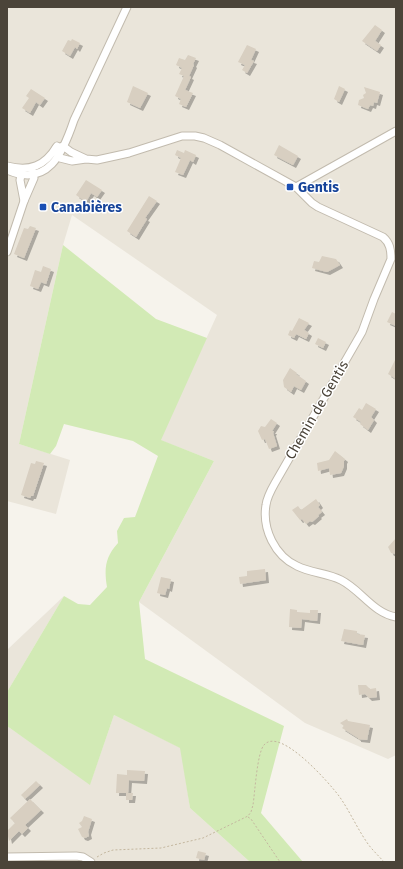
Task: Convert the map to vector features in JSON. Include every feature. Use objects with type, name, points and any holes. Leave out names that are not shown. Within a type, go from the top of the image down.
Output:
[{"type":"street","points":[[24,201],[20,185],[27,172],[59,150],[127,7]]},
{"type":"street","points":[[296,187],[396,131]]},
{"type":"street","name":"Chemin de Gentis","points":[[86,159],[71,152],[59,150],[60,158],[72,161],[86,159],[97,160],[115,157],[182,136],[195,136],[212,140],[296,187],[318,207],[383,237],[388,241],[390,259],[362,332],[275,483],[269,494],[266,505],[267,528],[278,551],[287,560],[297,566],[341,580],[352,587],[379,610],[396,616]]},
{"type":"street","points":[[7,166],[27,172],[33,183],[24,201],[7,252]]},
{"type":"street","points":[[7,170],[27,172]]},
{"type":"street","points":[[7,857],[76,856],[83,857],[91,861]]},
{"type":"path","points":[[91,861],[104,853],[113,850],[161,848],[203,838],[248,816],[253,805],[260,754],[263,745],[267,742],[277,740],[292,748],[327,781],[339,796],[367,843],[384,862]]},
{"type":"path","points":[[248,816],[280,862]]},
{"type":"shaded area","points":[[7,7],[396,7],[396,755],[388,759],[305,723],[139,602],[214,461],[160,440],[217,315],[72,215],[63,245],[19,444],[70,460],[56,514],[7,501]]},
{"type":"shaded area","points":[[64,596],[7,692],[7,650]]},
{"type":"shaded area","points":[[114,715],[181,748],[190,808],[250,862],[7,862],[7,726],[90,784]]},
{"type":"green space","points":[[63,245],[156,319],[207,338],[161,440],[214,461],[139,602],[145,659],[284,726],[261,813],[303,862],[250,862],[190,808],[180,748],[114,715],[90,785],[7,726],[7,692],[64,596],[78,604],[90,605],[107,587],[106,564],[110,553],[118,543],[117,531],[124,518],[135,517],[158,456],[133,441],[64,424],[56,446],[50,454],[19,444]]},
{"type":"building","points":[[375,25],[382,30],[375,41],[381,45],[377,51],[362,41]]},
{"type":"building","points":[[72,39],[80,43],[77,49],[75,47],[70,56],[62,51],[68,40],[71,41]]},
{"type":"building","points":[[247,45],[256,49],[251,60],[254,61],[247,73],[242,70],[245,65],[238,62]]},
{"type":"building","points":[[188,55],[196,58],[189,76],[191,77],[185,90],[193,93],[186,107],[179,104],[181,99],[175,96],[184,76],[179,74],[182,68],[176,65],[179,58],[185,60]]},
{"type":"building","points":[[133,86],[148,93],[140,108],[127,102]]},
{"type":"building","points":[[339,86],[345,89],[339,102],[334,99]]},
{"type":"building","points":[[364,87],[380,92],[377,103],[374,102],[373,106],[370,105],[368,109],[358,105],[359,100],[364,98],[363,95],[366,93]]},
{"type":"building","points":[[31,89],[45,98],[40,105],[36,102],[30,113],[22,108],[29,98],[26,96]]},
{"type":"building","points":[[279,145],[298,156],[293,165],[274,155]]},
{"type":"building","points":[[177,150],[184,153],[185,150],[196,155],[193,162],[190,160],[183,175],[175,172],[181,158],[175,155]]},
{"type":"building","points":[[86,180],[102,190],[97,197],[91,193],[86,202],[76,195]]},
{"type":"building","points":[[149,196],[157,201],[145,218],[147,219],[136,237],[127,231]]},
{"type":"building","points":[[30,226],[36,228],[24,258],[14,254],[24,228],[28,229]]},
{"type":"building","points":[[322,256],[336,259],[340,265],[327,272],[312,268],[314,261],[319,262]]},
{"type":"building","points":[[43,266],[51,269],[46,284],[41,282],[38,289],[30,286],[35,270],[41,272]]},
{"type":"building","points":[[392,312],[396,314],[396,326],[387,322]]},
{"type":"building","points":[[299,318],[309,323],[304,330],[309,333],[306,339],[296,334],[294,338],[288,335]]},
{"type":"building","points":[[318,338],[326,342],[323,348],[315,344]]},
{"type":"building","points":[[396,358],[396,379],[388,374]]},
{"type":"building","points":[[290,368],[306,381],[301,390],[294,386],[291,392],[284,387],[283,380]]},
{"type":"building","points":[[366,403],[376,409],[371,417],[374,420],[368,430],[360,424],[361,422],[353,417],[359,408],[362,410]]},
{"type":"building","points":[[271,419],[277,423],[272,431],[274,431],[273,433],[277,446],[269,449],[265,439],[262,440],[258,431],[261,426],[265,427]]},
{"type":"building","points":[[335,451],[345,459],[341,473],[330,475],[329,468],[318,471],[317,463],[329,460]]},
{"type":"building","points":[[36,461],[44,463],[33,496],[30,498],[21,495],[31,463],[35,464]]},
{"type":"building","points":[[316,499],[320,505],[318,507],[322,512],[312,522],[310,521],[306,524],[302,519],[300,520],[292,510],[298,506],[301,510]]},
{"type":"building","points":[[396,538],[396,554],[391,553],[388,547]]},
{"type":"building","points":[[265,569],[266,580],[240,584],[239,577],[247,576],[247,571]]},
{"type":"building","points":[[161,577],[171,579],[169,589],[167,588],[165,595],[157,593]]},
{"type":"building","points":[[290,609],[297,610],[297,612],[310,613],[310,610],[318,610],[317,621],[302,619],[301,628],[289,627]]},
{"type":"building","points":[[344,629],[357,631],[357,634],[365,635],[363,645],[341,641]]},
{"type":"building","points":[[358,685],[366,685],[370,689],[376,688],[377,697],[369,698],[365,694],[359,695]]},
{"type":"building","points":[[347,719],[348,721],[370,725],[367,740],[358,739],[342,728],[344,726],[340,723]]},
{"type":"building","points":[[127,770],[145,771],[144,781],[129,780],[128,793],[133,793],[132,800],[126,800],[126,793],[116,793],[117,774],[127,775]]},
{"type":"building","points":[[36,781],[40,785],[25,799],[21,795]]},
{"type":"building","points":[[30,799],[41,810],[25,825],[28,828],[22,834],[19,831],[9,841],[7,831],[15,823],[10,818]]},
{"type":"building","points":[[84,816],[92,819],[88,832],[89,836],[85,838],[82,837],[78,829],[82,827],[79,823],[82,821]]},
{"type":"building","points":[[198,851],[206,853],[204,860],[196,858]]},
{"type":"place","name":"Gentis","points":[[290,187]]},
{"type":"place","name":"Canabières","points":[[43,207]]}]
